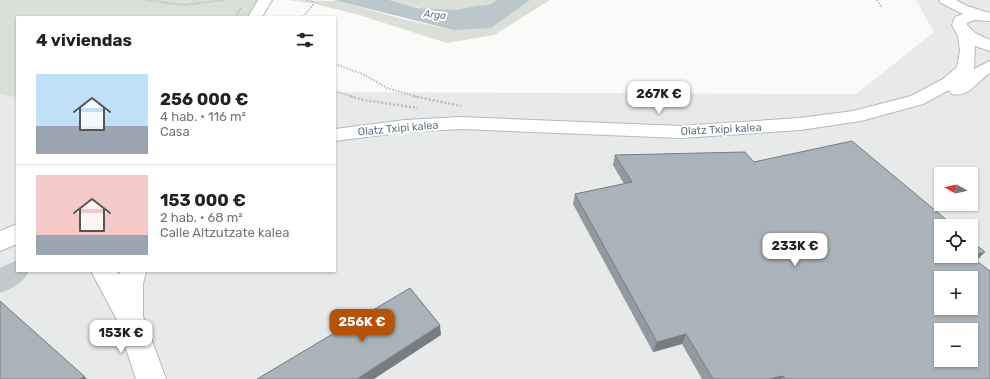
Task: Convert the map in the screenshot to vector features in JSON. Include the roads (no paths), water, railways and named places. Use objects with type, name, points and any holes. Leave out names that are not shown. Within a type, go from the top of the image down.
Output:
[{"type":"street","points":[[939,0],[945,10],[962,29],[990,46]]},
{"type":"street","points":[[946,0],[962,9],[986,16]]},
{"type":"street","points":[[962,29],[960,20],[965,17],[986,16]]},
{"type":"street","name":"Olatz Txipi kalea","points":[[336,135],[405,126],[461,123],[681,132],[800,124],[854,117],[917,100],[949,83],[965,69],[968,51],[962,29]]},
{"type":"street","name":"Olatz Txipi kalea","points":[[336,141],[400,132],[468,129],[682,141],[807,136],[913,110],[963,88],[980,70],[990,66]]},
{"type":"street","points":[[0,242],[16,234]]},
{"type":"street","points":[[0,250],[16,244]]},
{"type":"street","points":[[0,282],[16,271]]},
{"type":"street","points":[[105,272],[129,316],[151,379]]},
{"type":"street","points":[[129,316],[130,284],[133,272]]},
{"type":"water","name":"Arga","points":[[334,0],[389,0],[417,8],[455,10],[490,4],[497,0],[530,0],[491,28],[453,30]]}]
